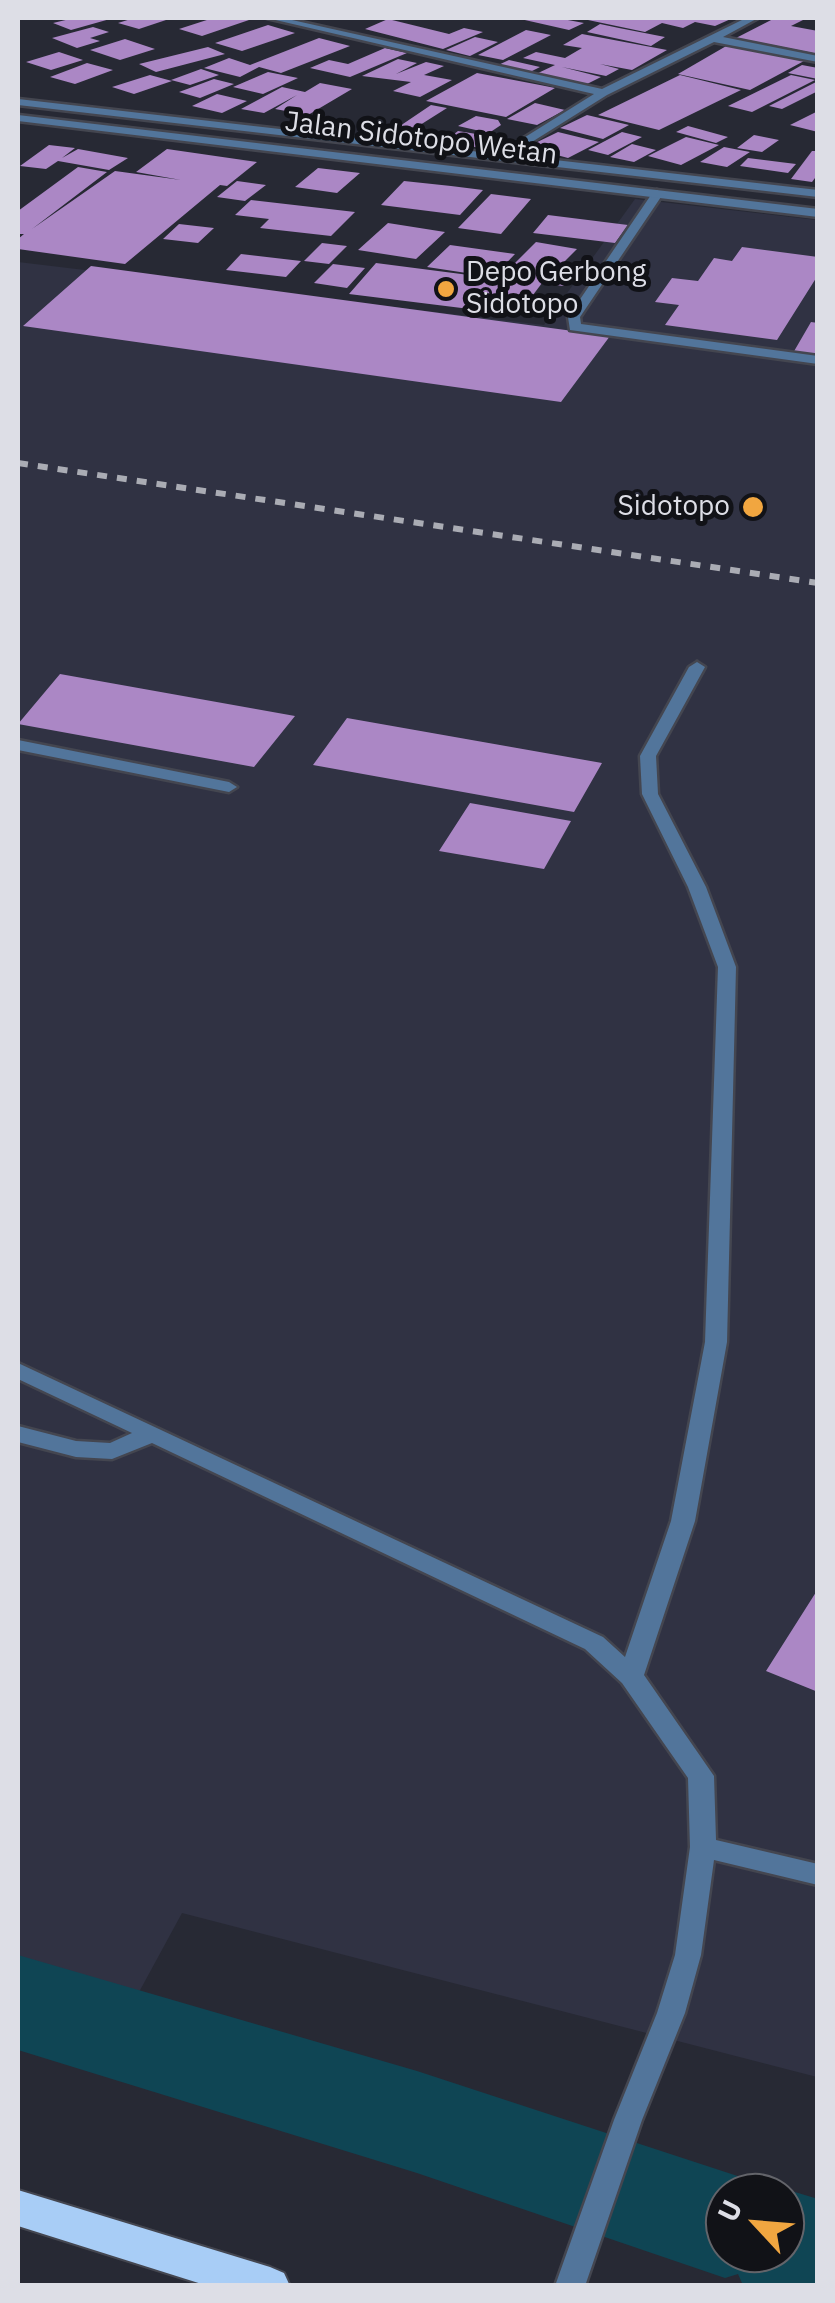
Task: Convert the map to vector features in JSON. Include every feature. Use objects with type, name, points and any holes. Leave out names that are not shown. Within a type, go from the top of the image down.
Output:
[{"type":"highway","points":[[18,2208],[270,2286]]},
{"type":"street","points":[[272,18],[603,93]]},
{"type":"street","points":[[291,23],[309,18]]},
{"type":"street","points":[[499,158],[603,93],[753,18]]},
{"type":"street","points":[[716,39],[818,59]]},
{"type":"street","name":"Jalan Sidotopo Wetan","points":[[18,102],[818,194]]},
{"type":"street","name":"Jalan Sidotopo Wetan","points":[[18,118],[818,212]]},
{"type":"street","points":[[657,194],[574,318],[575,327],[818,360]]},
{"type":"street","points":[[631,1676],[683,1521],[716,1342],[727,966],[697,887],[650,794],[648,756],[696,667]]},
{"type":"street","points":[[18,745],[228,788]]},
{"type":"street","points":[[18,1370],[594,1643],[631,1676],[701,1776],[703,1847],[688,1955],[671,2013],[628,2120],[570,2286]]},
{"type":"street","points":[[18,1434],[76,1449],[112,1451],[152,1434]]},
{"type":"street","points":[[703,1847],[818,1875]]},
{"type":"shaded area","points":[[635,199],[817,220],[817,2077],[182,1913],[126,2016],[18,1985],[18,262],[544,325]]},
{"type":"building","points":[[74,18],[110,19],[71,30],[53,23]]},
{"type":"building","points":[[134,18],[172,18],[139,29],[118,23]]},
{"type":"building","points":[[213,18],[249,20],[202,36],[179,29]]},
{"type":"building","points":[[516,18],[557,18],[584,23],[569,30]]},
{"type":"building","points":[[733,18],[715,26],[695,22],[683,28],[662,23],[645,32],[588,20]]},
{"type":"building","points":[[775,18],[807,18],[791,26],[818,31],[818,54],[736,38]]},
{"type":"building","points":[[388,19],[449,34],[464,28],[483,32],[443,49],[365,29]]},
{"type":"building","points":[[600,24],[665,37],[651,46],[587,32]]},
{"type":"building","points":[[268,25],[295,33],[242,51],[215,43]]},
{"type":"building","points":[[93,27],[109,32],[90,38],[100,41],[77,48],[52,38]]},
{"type":"building","points":[[526,30],[551,35],[503,60],[478,55]]},
{"type":"building","points":[[582,34],[667,50],[632,70],[600,64],[619,69],[606,76],[562,67],[601,77],[585,85],[536,74],[555,65],[523,58],[536,52],[565,58],[582,48],[563,45]]},
{"type":"building","points":[[475,37],[498,42],[470,56],[446,50]]},
{"type":"building","points":[[319,38],[350,46],[281,73],[259,67],[240,77],[204,68],[229,58],[250,65]]},
{"type":"building","points":[[125,39],[155,49],[120,60],[90,50]]},
{"type":"building","points":[[728,45],[804,61],[750,90],[678,74]]},
{"type":"building","points":[[208,47],[225,54],[156,72],[139,64]]},
{"type":"building","points":[[385,48],[407,53],[350,77],[310,68],[329,60],[348,64]]},
{"type":"building","points":[[59,52],[83,60],[51,70],[26,62]]},
{"type":"building","points":[[398,59],[417,63],[396,74],[426,62],[444,66],[424,75],[452,80],[420,97],[393,91],[411,82],[362,76]]},
{"type":"building","points":[[509,60],[540,67],[526,74],[494,67]]},
{"type":"building","points":[[87,63],[113,70],[75,84],[50,77]]},
{"type":"building","points":[[802,65],[818,68],[818,79],[788,73]]},
{"type":"building","points":[[201,69],[219,75],[190,85],[171,80]]},
{"type":"building","points":[[268,72],[298,78],[263,94],[233,87]]},
{"type":"building","points":[[477,73],[555,88],[506,117],[426,101]]},
{"type":"building","points":[[150,75],[172,81],[134,94],[112,87]]},
{"type":"building","points":[[680,75],[741,90],[659,130],[598,115]]},
{"type":"building","points":[[791,75],[815,80],[752,112],[728,106]]},
{"type":"building","points":[[214,79],[234,84],[200,98],[179,92]]},
{"type":"building","points":[[818,81],[818,91],[782,109],[769,106]]},
{"type":"building","points":[[320,83],[352,89],[308,115],[275,109],[297,95],[264,113],[241,109],[282,87],[305,92]]},
{"type":"building","points":[[217,94],[247,101],[222,113],[192,106]]},
{"type":"building","points":[[535,103],[565,110],[537,125],[507,119]]},
{"type":"building","points":[[431,105],[447,108],[409,132],[394,130]]},
{"type":"building","points":[[818,111],[818,132],[790,125]]},
{"type":"building","points":[[587,115],[629,125],[603,139],[560,128]]},
{"type":"building","points":[[476,116],[498,120],[501,125],[489,133],[458,126]]},
{"type":"building","points":[[688,126],[728,137],[716,143],[676,132]]},
{"type":"building","points":[[458,131],[495,137],[481,148],[444,142]]},
{"type":"building","points":[[558,132],[599,142],[568,158],[527,147]]},
{"type":"building","points":[[622,132],[642,137],[608,155],[588,150]]},
{"type":"building","points":[[754,135],[779,140],[762,152],[737,148]]},
{"type":"building","points":[[686,137],[719,145],[681,165],[648,156]]},
{"type":"building","points":[[632,144],[656,150],[634,162],[610,157]]},
{"type":"building","points":[[49,145],[75,148],[62,158],[78,149],[128,158],[109,170],[58,161],[46,169],[20,166]]},
{"type":"building","points":[[724,147],[750,152],[727,167],[700,162]]},
{"type":"building","points":[[167,149],[257,162],[227,186],[220,185],[125,264],[18,249],[18,239],[24,234],[18,234],[18,211],[78,167],[107,172],[32,229],[115,171],[181,180],[136,172]]},
{"type":"building","points":[[812,151],[818,151],[818,174],[812,182],[791,179]]},
{"type":"building","points":[[748,158],[796,164],[788,173],[740,166]]},
{"type":"building","points":[[318,168],[360,173],[337,193],[295,187]]},
{"type":"building","points":[[237,181],[266,185],[245,201],[217,197]]},
{"type":"building","points":[[404,181],[483,190],[460,215],[381,205]]},
{"type":"building","points":[[491,194],[531,199],[501,234],[458,228]]},
{"type":"building","points":[[251,200],[355,212],[331,236],[260,228],[269,219],[235,215]]},
{"type":"building","points":[[548,215],[628,225],[615,243],[533,233]]},
{"type":"building","points":[[388,223],[445,232],[416,259],[358,250]]},
{"type":"building","points":[[179,224],[214,228],[198,243],[163,239]]},
{"type":"building","name":"Depo Gerbong Sidotopo","points":[[536,242],[577,249],[556,270],[576,273],[563,286],[542,283],[518,315],[349,294],[376,263],[523,282],[501,277]]},
{"type":"building","points":[[322,243],[347,246],[329,264],[304,261]]},
{"type":"building","points":[[450,245],[515,254],[493,277],[427,267]]},
{"type":"building","points":[[742,247],[818,257],[818,275],[777,340],[665,325],[679,305],[655,302],[672,278],[698,281],[714,258],[732,261]]},
{"type":"building","points":[[241,254],[301,261],[286,277],[226,270]]},
{"type":"building","points":[[333,264],[365,268],[347,288],[314,283]]},
{"type":"building","points":[[91,266],[610,336],[561,402],[23,326]]},
{"type":"building","points":[[811,322],[818,323],[818,356],[793,353]]},
{"type":"building","points":[[60,674],[295,716],[254,767],[18,724]]},
{"type":"building","points":[[347,718],[602,763],[574,812],[313,765]]},
{"type":"building","points":[[470,803],[571,821],[544,869],[439,851]]},
{"type":"building","points":[[818,1589],[818,1692],[766,1671]]},
{"type":"waterway","points":[[18,2003],[417,2122],[705,2217]]},
{"type":"waterway","points":[[805,2251],[818,2255]]},
{"type":"railway","points":[[18,463],[818,583]]},
{"type":"place","name":"Depo Gerbong Sidotopo","points":[[446,289]]},
{"type":"place","name":"Sidotopo","points":[[753,507]]}]
